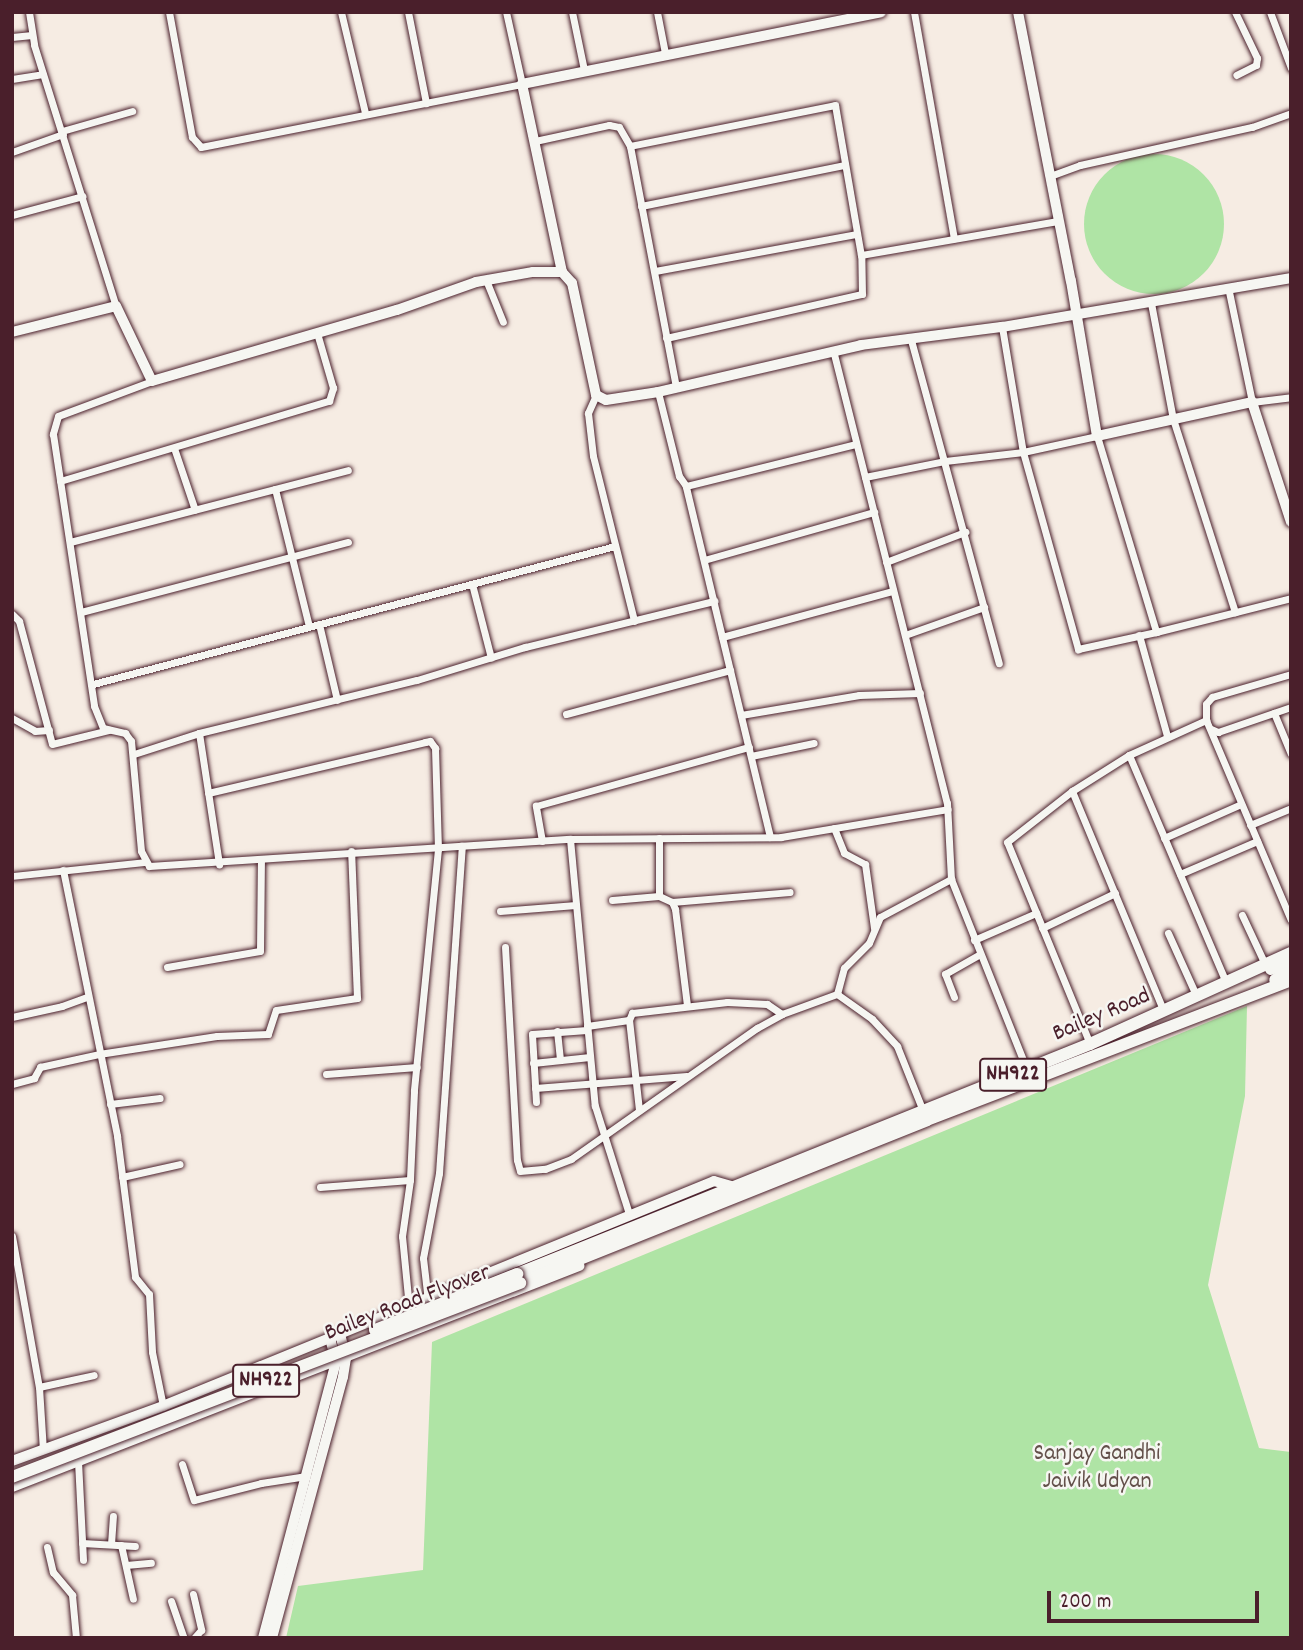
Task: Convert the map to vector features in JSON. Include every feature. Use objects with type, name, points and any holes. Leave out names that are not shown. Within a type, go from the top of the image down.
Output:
[{"type":"highway","name":"Bailey Road","points":[[735,1191],[1170,1010],[1196,995],[1291,953]]},
{"type":"highway","points":[[1170,1010],[1282,965],[1289,966],[1288,972],[1250,995]]},
{"type":"highway","name":"Bailey Road","points":[[735,1191],[1291,980]]},
{"type":"highway","name":"Bailey Road Flyover","points":[[12,1477],[735,1191]]},
{"type":"highway","name":"Bailey Road Flyover","points":[[12,1468],[518,1278]]},
{"type":"street","points":[[29,12],[32,35],[43,74],[116,306],[152,381]]},
{"type":"street","points":[[169,12],[192,137],[197,145],[207,146],[881,12]]},
{"type":"street","points":[[341,12],[365,113]]},
{"type":"street","points":[[408,12],[426,103]]},
{"type":"street","points":[[506,12],[562,272],[572,283],[596,395],[588,413],[592,446],[634,621]]},
{"type":"street","points":[[572,12],[584,70]]},
{"type":"street","points":[[657,12],[665,53]]},
{"type":"street","points":[[915,12],[954,240]]},
{"type":"street","points":[[1018,12],[1097,436],[1156,632]]},
{"type":"street","points":[[1235,12],[1257,58],[1256,65],[1236,75]]},
{"type":"street","points":[[1270,12],[1291,68]]},
{"type":"street","points":[[12,37],[32,35]]},
{"type":"street","points":[[12,79],[43,74]]},
{"type":"street","points":[[629,146],[835,105],[861,255],[862,294],[666,338]]},
{"type":"street","points":[[12,152],[132,111]]},
{"type":"street","points":[[1050,176],[1080,164],[1252,127],[1291,113]]},
{"type":"street","points":[[535,141],[609,125],[619,127],[629,146],[676,388]]},
{"type":"street","points":[[641,206],[845,165]]},
{"type":"street","points":[[12,215],[83,195]]},
{"type":"street","points":[[861,255],[1057,220]]},
{"type":"street","points":[[654,271],[856,234]]},
{"type":"street","points":[[562,272],[533,272],[486,280],[152,381],[58,416],[53,434],[97,720],[110,730],[129,736],[134,754],[141,851],[145,862],[149,866],[162,867],[261,861],[351,851],[438,849],[570,839],[770,837],[948,809]]},
{"type":"street","points":[[596,395],[606,400],[658,392],[833,350],[1076,316],[1228,287],[1291,278]]},
{"type":"street","points":[[486,280],[503,322]]},
{"type":"street","points":[[1228,287],[1252,402],[1290,519]]},
{"type":"street","points":[[1151,303],[1173,419],[1235,612]]},
{"type":"street","points":[[12,332],[116,306]]},
{"type":"street","points":[[1002,327],[1023,452],[1078,649],[1291,598]]},
{"type":"street","points":[[60,481],[329,401],[333,388],[317,333]]},
{"type":"street","points":[[911,340],[999,663]]},
{"type":"street","points":[[833,350],[948,809],[951,879],[1027,1070]]},
{"type":"street","points":[[658,392],[679,477],[687,486],[770,837]]},
{"type":"street","points":[[865,477],[945,461],[1023,452],[1252,402],[1291,397]]},
{"type":"street","points":[[687,486],[856,444]]},
{"type":"street","points":[[174,448],[195,510]]},
{"type":"street","points":[[70,542],[348,470]]},
{"type":"street","points":[[275,489],[309,626]]},
{"type":"street","points":[[704,560],[874,512]]},
{"type":"street","points":[[886,562],[965,533]]},
{"type":"street","points":[[81,612],[348,542]]},
{"type":"street","points":[[93,684],[615,547]]},
{"type":"street","points":[[472,584],[491,658]]},
{"type":"street","points":[[722,637],[894,591]]},
{"type":"street","points":[[134,754],[199,733],[337,700],[714,601]]},
{"type":"street","points":[[905,635],[984,607]]},
{"type":"street","points":[[12,614],[19,621],[52,744],[110,730]]},
{"type":"street","points":[[318,624],[337,700]]},
{"type":"street","points":[[1139,635],[1167,736]]},
{"type":"street","points":[[566,714],[730,670]]},
{"type":"street","points":[[1291,674],[1212,697],[1206,704],[1206,720],[1291,920]]},
{"type":"street","points":[[741,715],[859,695],[920,693]]},
{"type":"street","points":[[1210,729],[1218,732],[1291,707]]},
{"type":"street","points":[[1274,713],[1291,754]]},
{"type":"street","points":[[12,718],[36,731],[49,730]]},
{"type":"street","points":[[1090,1044],[1007,842],[1072,791],[1129,755],[1206,720]]},
{"type":"street","points":[[199,733],[219,863]]},
{"type":"street","points":[[208,793],[430,741],[436,755],[438,849],[417,1067],[410,1180],[402,1236],[409,1307]]},
{"type":"street","points":[[751,756],[814,743]]},
{"type":"street","points":[[542,841],[536,806],[749,747]]},
{"type":"street","points":[[1129,755],[1226,982]]},
{"type":"street","points":[[1072,791],[1115,893],[1170,1010]]},
{"type":"street","points":[[1164,838],[1241,804]]},
{"type":"street","points":[[1250,825],[1291,808]]},
{"type":"street","points":[[834,828],[845,855],[864,864],[873,928],[869,943],[844,968],[837,994]]},
{"type":"street","points":[[659,838],[659,896]]},
{"type":"street","points":[[570,839],[592,1082],[602,1136],[629,1214]]},
{"type":"street","points":[[1180,874],[1257,841]]},
{"type":"street","points":[[435,1323],[427,1299],[424,1258],[439,1173],[462,846]]},
{"type":"street","points":[[12,1084],[34,1078],[40,1067],[99,1054],[217,1036],[268,1034],[276,1010],[357,998],[351,851]]},
{"type":"street","points":[[167,967],[260,951],[261,861]]},
{"type":"street","points":[[12,876],[145,862]]},
{"type":"street","points":[[62,870],[110,1104],[135,1277],[149,1294],[152,1352],[163,1406]]},
{"type":"street","points":[[873,928],[885,913],[951,879]]},
{"type":"street","points":[[612,900],[659,896],[672,902],[790,892]]},
{"type":"street","points":[[1042,928],[1115,893]]},
{"type":"street","points":[[672,902],[687,1005]]},
{"type":"street","points":[[500,911],[576,905]]},
{"type":"street","points":[[974,940],[1036,913]]},
{"type":"street","points":[[1242,915],[1265,964]]},
{"type":"street","points":[[1168,933],[1196,995]]},
{"type":"street","points":[[505,947],[518,1169],[545,1169],[570,1159],[687,1076],[782,1014],[837,994]]},
{"type":"street","points":[[954,997],[946,974],[980,954]]},
{"type":"street","points":[[837,994],[872,1018],[897,1046],[923,1111]]},
{"type":"street","points":[[12,1017],[62,1006],[87,997]]},
{"type":"street","points":[[639,1110],[629,1020],[634,1011],[687,1005],[762,1003],[782,1014]]},
{"type":"street","points":[[536,1102],[532,1034],[629,1020]]},
{"type":"street","points":[[557,1031],[559,1060]]},
{"type":"street","points":[[533,1063],[590,1057]]},
{"type":"street","points":[[326,1073],[417,1067]]},
{"type":"street","points":[[535,1088],[687,1076]]},
{"type":"street","points":[[110,1104],[160,1098]]},
{"type":"street","points":[[122,1177],[180,1164]]},
{"type":"street","points":[[320,1187],[410,1180]]},
{"type":"street","points":[[12,1461],[163,1406],[714,1181],[735,1191],[733,1204],[12,1487]]},
{"type":"street","points":[[12,1236],[39,1387],[43,1450]]},
{"type":"street","points":[[377,1319],[387,1342]]},
{"type":"street","points":[[272,1638],[341,1360],[335,1336]]},
{"type":"street","points":[[284,1357],[290,1380]]},
{"type":"street","points":[[263,1638],[306,1476],[341,1360]]},
{"type":"street","points":[[39,1387],[94,1375]]},
{"type":"street","points":[[193,1393],[201,1415]]},
{"type":"street","points":[[146,1412],[154,1433]]},
{"type":"street","points":[[78,1461],[83,1560]]},
{"type":"street","points":[[182,1464],[194,1500],[261,1483],[306,1476]]},
{"type":"street","points":[[111,1544],[113,1516]]},
{"type":"street","points":[[82,1542],[135,1546]]},
{"type":"street","points":[[121,1545],[133,1599]]},
{"type":"street","points":[[47,1547],[53,1572],[72,1595],[76,1638]]},
{"type":"street","points":[[125,1565],[151,1563]]},
{"type":"street","points":[[193,1594],[201,1630],[194,1638]]},
{"type":"street","points":[[171,1601],[184,1638]]},
{"type":"green space","points":[[1154,154],[1181,159],[1203,175],[1219,197],[1224,224],[1219,251],[1203,273],[1181,289],[1154,294],[1127,289],[1105,273],[1089,251],[1084,224],[1089,197],[1105,175],[1127,159]]},
{"type":"green space","name":"Sanjay Gandhi Jaivik Udyan","points":[[1247,1006],[1245,1096],[1208,1285],[1259,1448],[1291,1452],[1291,1638],[286,1638],[298,1586],[423,1570],[432,1342]]}]
